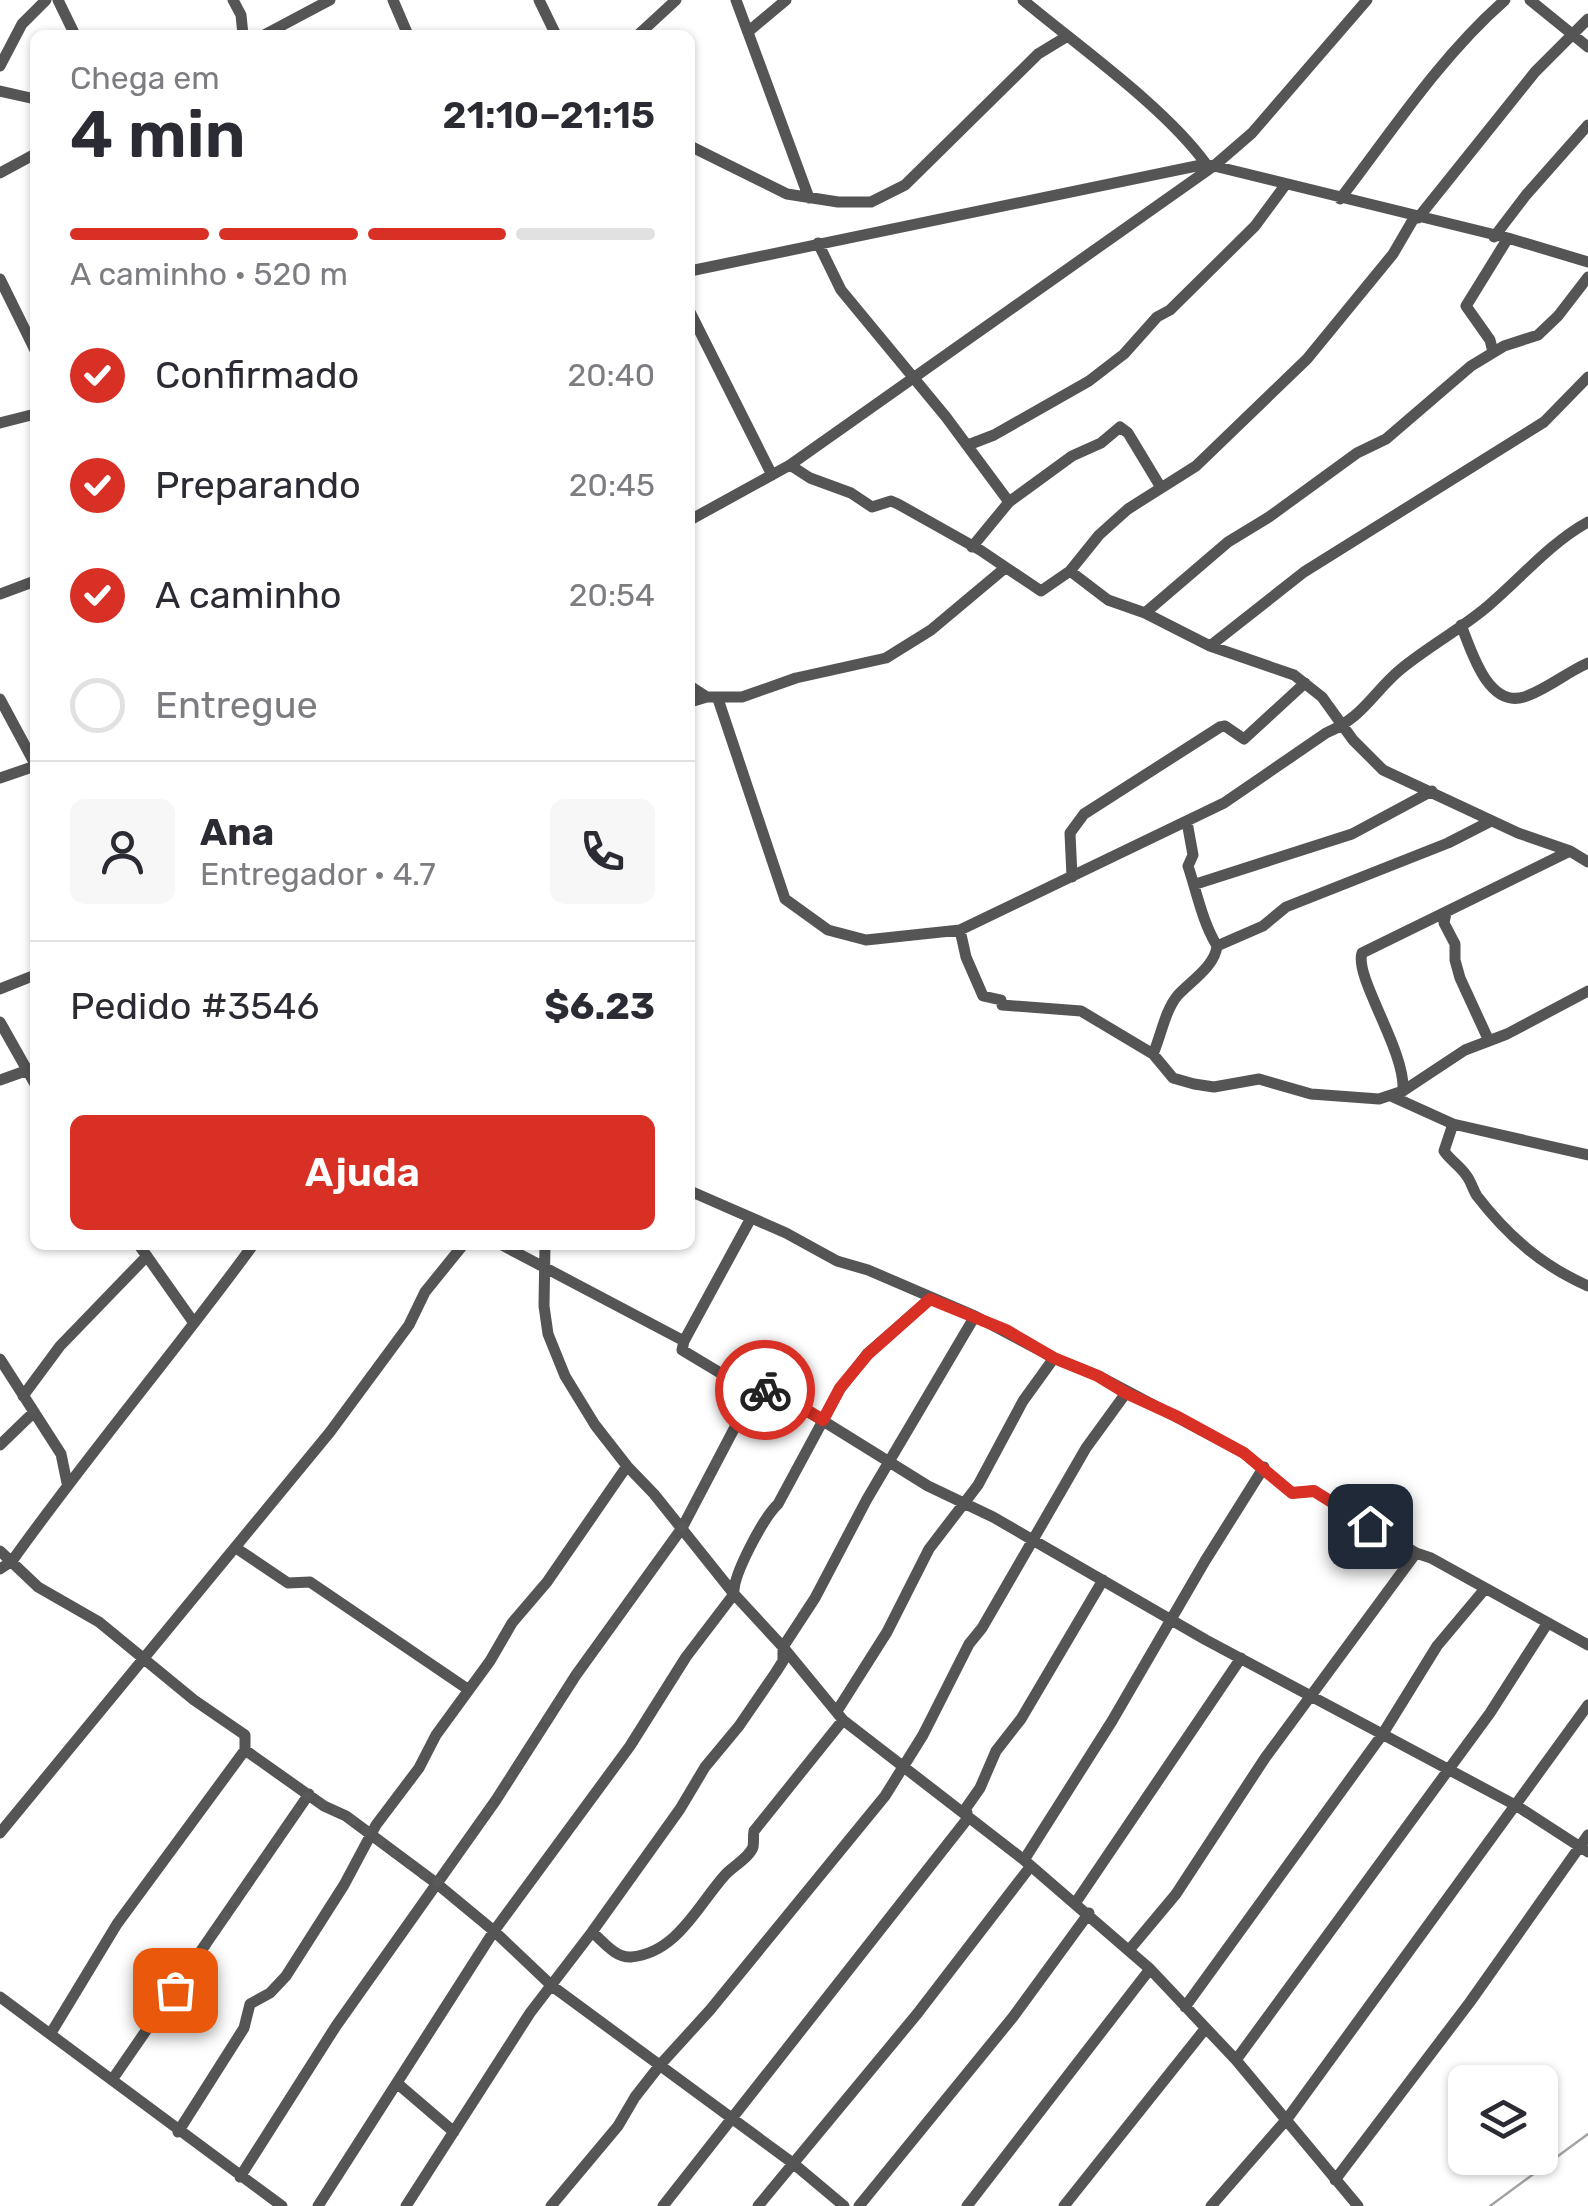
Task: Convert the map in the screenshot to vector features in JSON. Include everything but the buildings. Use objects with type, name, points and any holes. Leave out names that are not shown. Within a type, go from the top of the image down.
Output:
[{"type":"street","points":[[0,66],[22,24],[46,0]]},
{"type":"street","points":[[57,0],[72,30]]},
{"type":"street","points":[[233,0],[241,14],[243,30]]},
{"type":"street","points":[[273,30],[330,0]]},
{"type":"street","points":[[393,0],[406,30]]},
{"type":"street","points":[[539,0],[554,30]]},
{"type":"street","points":[[643,30],[676,0]]},
{"type":"street","points":[[736,0],[809,198]]},
{"type":"street","points":[[749,31],[786,0]]},
{"type":"street","points":[[1022,0],[1211,165]]},
{"type":"street","points":[[695,517],[790,465],[1211,165],[1252,132],[1367,0]]},
{"type":"street","points":[[1340,199],[1455,52],[1505,0]]},
{"type":"street","points":[[1530,0],[1588,48]]},
{"type":"street","points":[[790,465],[810,478],[851,493],[872,508],[891,501],[898,504],[1041,591],[1070,571],[1108,526],[1160,486],[1196,466],[1306,360],[1534,72],[1588,19]]},
{"type":"street","points":[[695,148],[787,194],[871,202],[904,184],[1038,54],[1066,37]]},
{"type":"street","points":[[0,91],[30,98]]},
{"type":"street","points":[[1494,237],[1588,126]]},
{"type":"street","points":[[0,174],[30,157]]},
{"type":"street","points":[[695,270],[1211,165],[1508,238],[1588,262]]},
{"type":"street","points":[[968,445],[994,435],[1113,363],[1238,245],[1286,184]]},
{"type":"street","points":[[1493,352],[1490,340],[1466,306],[1508,238]]},
{"type":"street","points":[[818,244],[841,290],[968,445],[1009,502]]},
{"type":"street","points":[[1145,613],[1228,542],[1357,453],[1375,446],[1471,366],[1493,352],[1538,335],[1569,304],[1588,277]]},
{"type":"street","points":[[0,278],[30,340]]},
{"type":"street","points":[[695,322],[772,475]]},
{"type":"street","points":[[1210,646],[1304,572],[1544,422],[1588,377]]},
{"type":"street","points":[[0,422],[30,415]]},
{"type":"street","points":[[972,548],[1009,502],[1120,427],[1128,433],[1160,486]]},
{"type":"street","points":[[695,689],[712,698],[769,844],[785,899],[828,930],[853,938],[895,940],[960,930],[1224,804],[1326,732],[1344,725],[1380,694],[1400,670],[1486,608],[1556,544],[1588,522]]},
{"type":"street","points":[[695,701],[742,697],[796,678],[886,658],[931,630],[1006,568]]},
{"type":"street","points":[[1070,571],[1108,600],[1145,613],[1210,646],[1294,675],[1322,697],[1373,763],[1491,821],[1570,851],[1588,862]]},
{"type":"street","points":[[0,594],[30,583]]},
{"type":"street","points":[[1461,625],[1479,669],[1493,687],[1510,697],[1528,696],[1588,663]]},
{"type":"street","points":[[1072,877],[1070,833],[1084,814],[1220,727],[1225,726],[1244,739],[1305,683]]},
{"type":"street","points":[[0,699],[30,756]]},
{"type":"street","points":[[0,778],[30,767]]},
{"type":"street","points":[[1196,884],[1352,834],[1432,791]]},
{"type":"street","points":[[1217,946],[1262,926],[1286,907],[1448,844],[1491,821]]},
{"type":"street","points":[[1153,1054],[1174,1000],[1217,953],[1188,866],[1193,855],[1187,822]]},
{"type":"street","points":[[1397,1093],[1397,1055],[1360,956],[1366,949],[1570,851]]},
{"type":"street","points":[[1446,913],[1444,923],[1455,944],[1460,978],[1490,1041]]},
{"type":"street","points":[[960,930],[966,958],[983,996],[1001,1000],[1002,1004],[1080,1012],[1153,1054],[1173,1078],[1204,1086],[1258,1079],[1321,1096],[1379,1099],[1397,1093],[1448,1059],[1588,991]]},
{"type":"street","points":[[0,990],[30,977]]},
{"type":"street","points":[[0,1022],[30,1067]]},
{"type":"street","points":[[0,1080],[30,1069]]},
{"type":"street","points":[[1397,1093],[1453,1124],[1588,1155]]},
{"type":"street","points":[[1453,1124],[1444,1151],[1466,1174],[1476,1194],[1506,1232],[1542,1260],[1588,1286]]},
{"type":"street","points":[[695,1193],[837,1262],[868,1270],[975,1316],[1054,1358],[1098,1376],[1264,1467],[1270,1477],[1292,1493],[1314,1491],[1416,1553],[1588,1645]]},
{"type":"street","points":[[751,1218],[682,1350],[727,1376],[783,1396],[928,1486],[1585,1845],[1335,2180]]},
{"type":"street","points":[[142,1250],[194,1323]]},
{"type":"street","points":[[0,1569],[12,1561],[249,1250]]},
{"type":"street","points":[[0,1833],[352,1403],[409,1325],[425,1292],[459,1250]]},
{"type":"street","points":[[512,1250],[684,1341]]},
{"type":"street","points":[[546,1250],[544,1306],[554,1353],[577,1398],[626,1466],[734,1594],[840,1716],[1076,1902],[1150,1968],[1236,2060],[1358,2206]]},
{"type":"street","points":[[23,1396],[60,1346],[147,1256]]},
{"type":"street","points":[[318,2206],[494,1931],[630,1746],[686,1657],[734,1594],[733,1582],[764,1520],[778,1504],[840,1388],[868,1354],[930,1299]]},
{"type":"street","points":[[406,2206],[530,2014],[680,1810],[705,1767],[754,1705],[783,1660],[783,1646],[815,1598],[975,1316]]},
{"type":"street","points":[[592,1932],[616,1954],[628,1957],[661,1946],[674,1938],[722,1878],[750,1851],[754,1831],[840,1716],[930,1549],[992,1463],[1035,1381],[1054,1358]]},
{"type":"street","points":[[0,1359],[61,1454],[67,1484]]},
{"type":"street","points":[[240,2177],[336,2026],[496,1800],[576,1675],[682,1528],[756,1387]]},
{"type":"street","points":[[551,2206],[618,2126],[660,2064],[710,2010],[866,1821],[924,1735],[968,1644],[982,1628],[1086,1448],[1126,1393]]},
{"type":"street","points":[[0,1445],[32,1412]]},
{"type":"street","points":[[61,1454],[84,1462]]},
{"type":"street","points":[[178,2132],[244,2028],[250,2004],[270,1993],[286,1976],[372,1835],[512,1623],[547,1582],[626,1466]]},
{"type":"street","points":[[758,2206],[917,2014],[1027,1863],[1264,1467]]},
{"type":"street","points":[[236,1548],[288,1583],[310,1582],[469,1690]]},
{"type":"street","points":[[0,1551],[38,1587],[99,1622],[194,1700],[245,1735],[244,1750],[118,1924],[50,2033]]},
{"type":"street","points":[[1130,1949],[1176,1894],[1265,1758],[1416,1553]]},
{"type":"street","points":[[663,2206],[968,1818],[966,1808],[996,1752],[1022,1720],[1103,1580]]},
{"type":"street","points":[[1185,2007],[1382,1735],[1438,1646],[1484,1590]]},
{"type":"street","points":[[1236,2060],[1490,1714],[1547,1624]]},
{"type":"street","points":[[1076,1902],[1241,1658]]},
{"type":"street","points":[[1211,2206],[1286,2119],[1588,1705]]},
{"type":"street","points":[[244,1750],[372,1835],[494,1931],[552,1986],[794,2164],[844,2206]]},
{"type":"street","points":[[112,2080],[309,1794]]},
{"type":"street","points":[[859,2206],[974,2067],[1089,1913]]},
{"type":"street","points":[[966,2206],[1150,1968]]},
{"type":"street","points":[[0,1997],[282,2206]]},
{"type":"street","points":[[1064,2206],[1205,2029]]},
{"type":"street","points":[[398,2084],[454,2132]]},
{"type":"waterway","points":[[1490,2206],[1588,2134]]},
{"type":"way so far","points":[[175,1990],[309,1794],[346,1816],[436,1884],[496,1800],[576,1675],[682,1528],[756,1387],[765,1390]]},
{"type":"route","points":[[765,1390],[823,1420],[840,1388],[868,1354],[930,1299],[1006,1330],[1054,1358],[1178,1417],[1244,1453],[1292,1493],[1314,1491],[1370,1526]]}]
